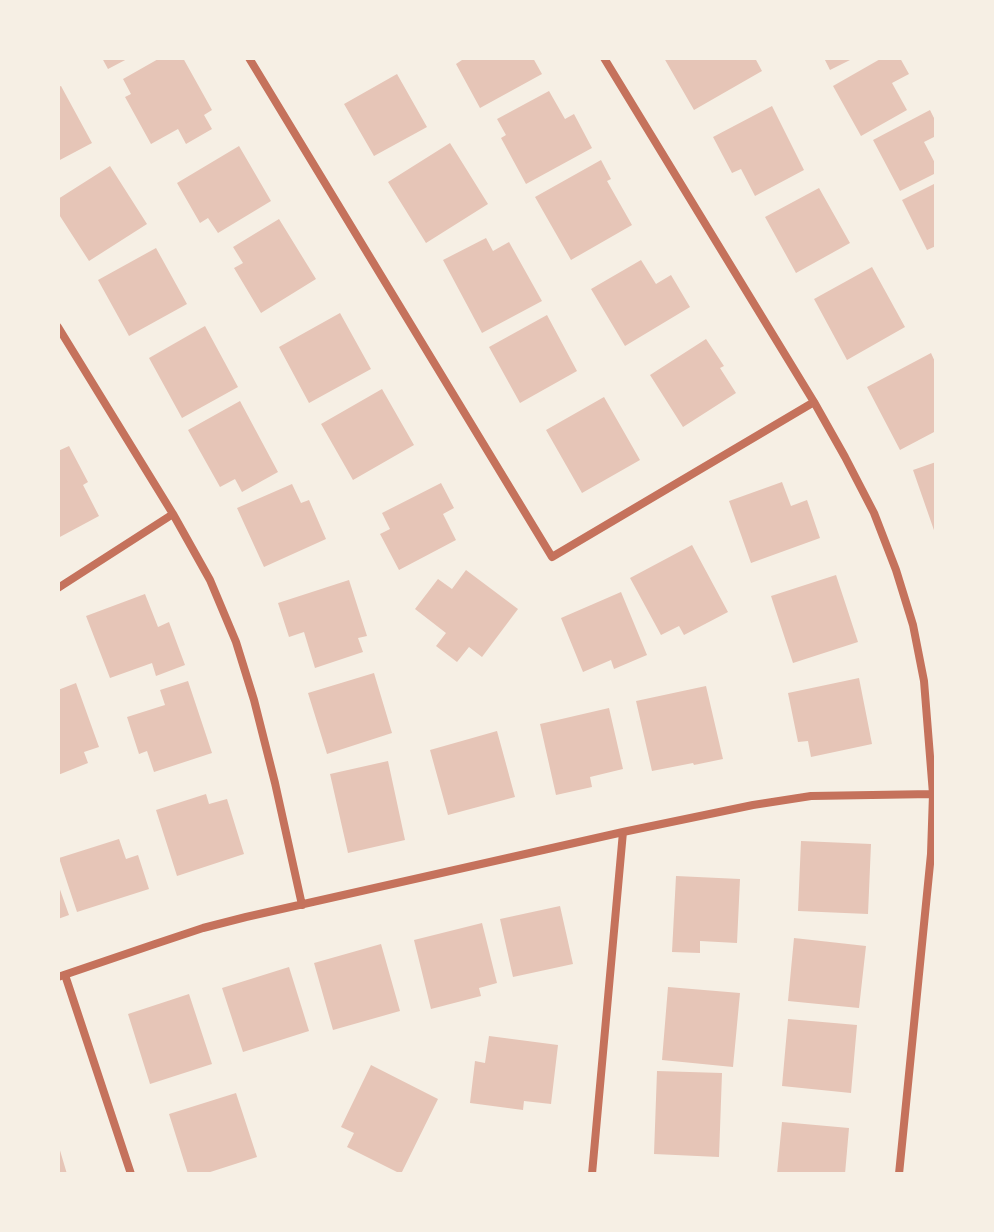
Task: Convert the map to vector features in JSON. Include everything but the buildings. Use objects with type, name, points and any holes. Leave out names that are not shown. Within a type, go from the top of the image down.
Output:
[{"type":"street","points":[[249,58],[552,557],[814,402]]},
{"type":"street","points":[[604,58],[814,402],[874,513],[913,625],[924,681],[933,794],[931,854],[899,1174]]},
{"type":"street","points":[[58,327],[210,580],[236,642],[254,700],[302,905]]},
{"type":"street","points":[[58,588],[173,514]]},
{"type":"street","points":[[131,1174],[61,976],[203,928],[623,832],[811,796],[933,794]]},
{"type":"street","points":[[592,1174],[623,832]]}]
